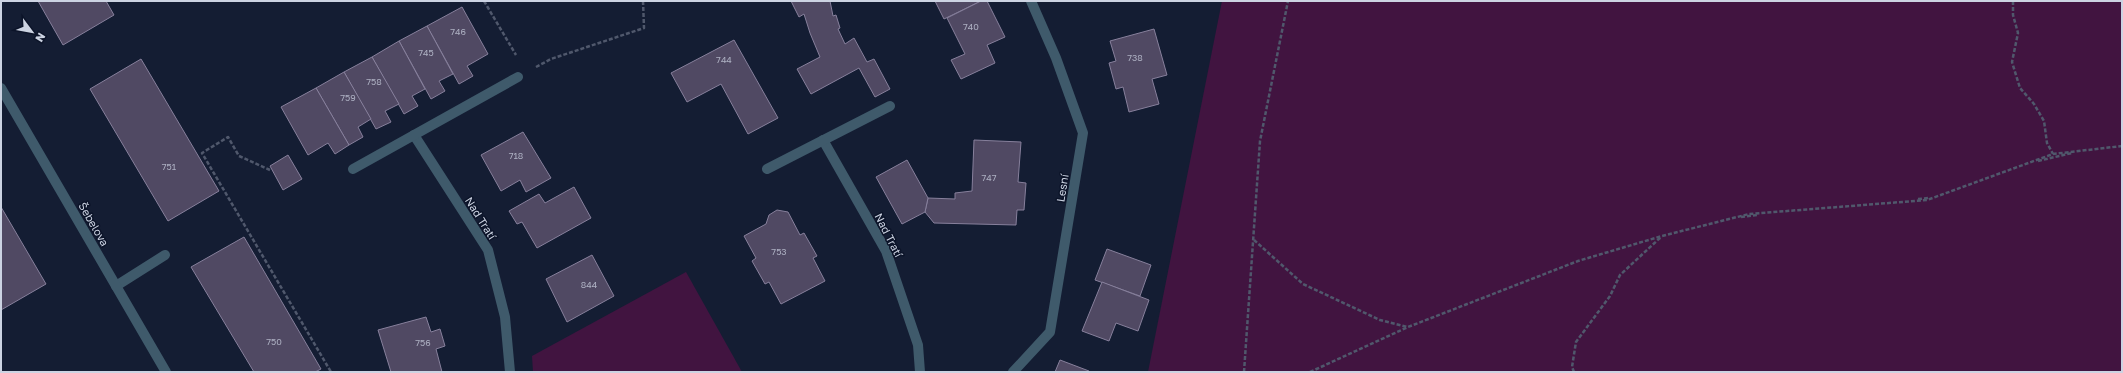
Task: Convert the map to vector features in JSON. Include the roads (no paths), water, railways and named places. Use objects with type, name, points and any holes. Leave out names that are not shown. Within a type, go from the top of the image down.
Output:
[{"type":"street","name":"Lesní","points":[[1013,372],[1050,332],[1083,133],[1056,58],[1031,1]]},
{"type":"street","points":[[353,169],[522,74]]},
{"type":"street","name":"Šebelova","points":[[1,88],[166,372]]},
{"type":"street","points":[[767,169],[890,106]]},
{"type":"street","name":"Nad Tratí","points":[[414,135],[488,250],[505,317],[510,372]]},
{"type":"street","name":"Nad Tratí","points":[[823,140],[886,251],[918,345],[920,372]]},
{"type":"street","points":[[116,286],[165,255]]}]
